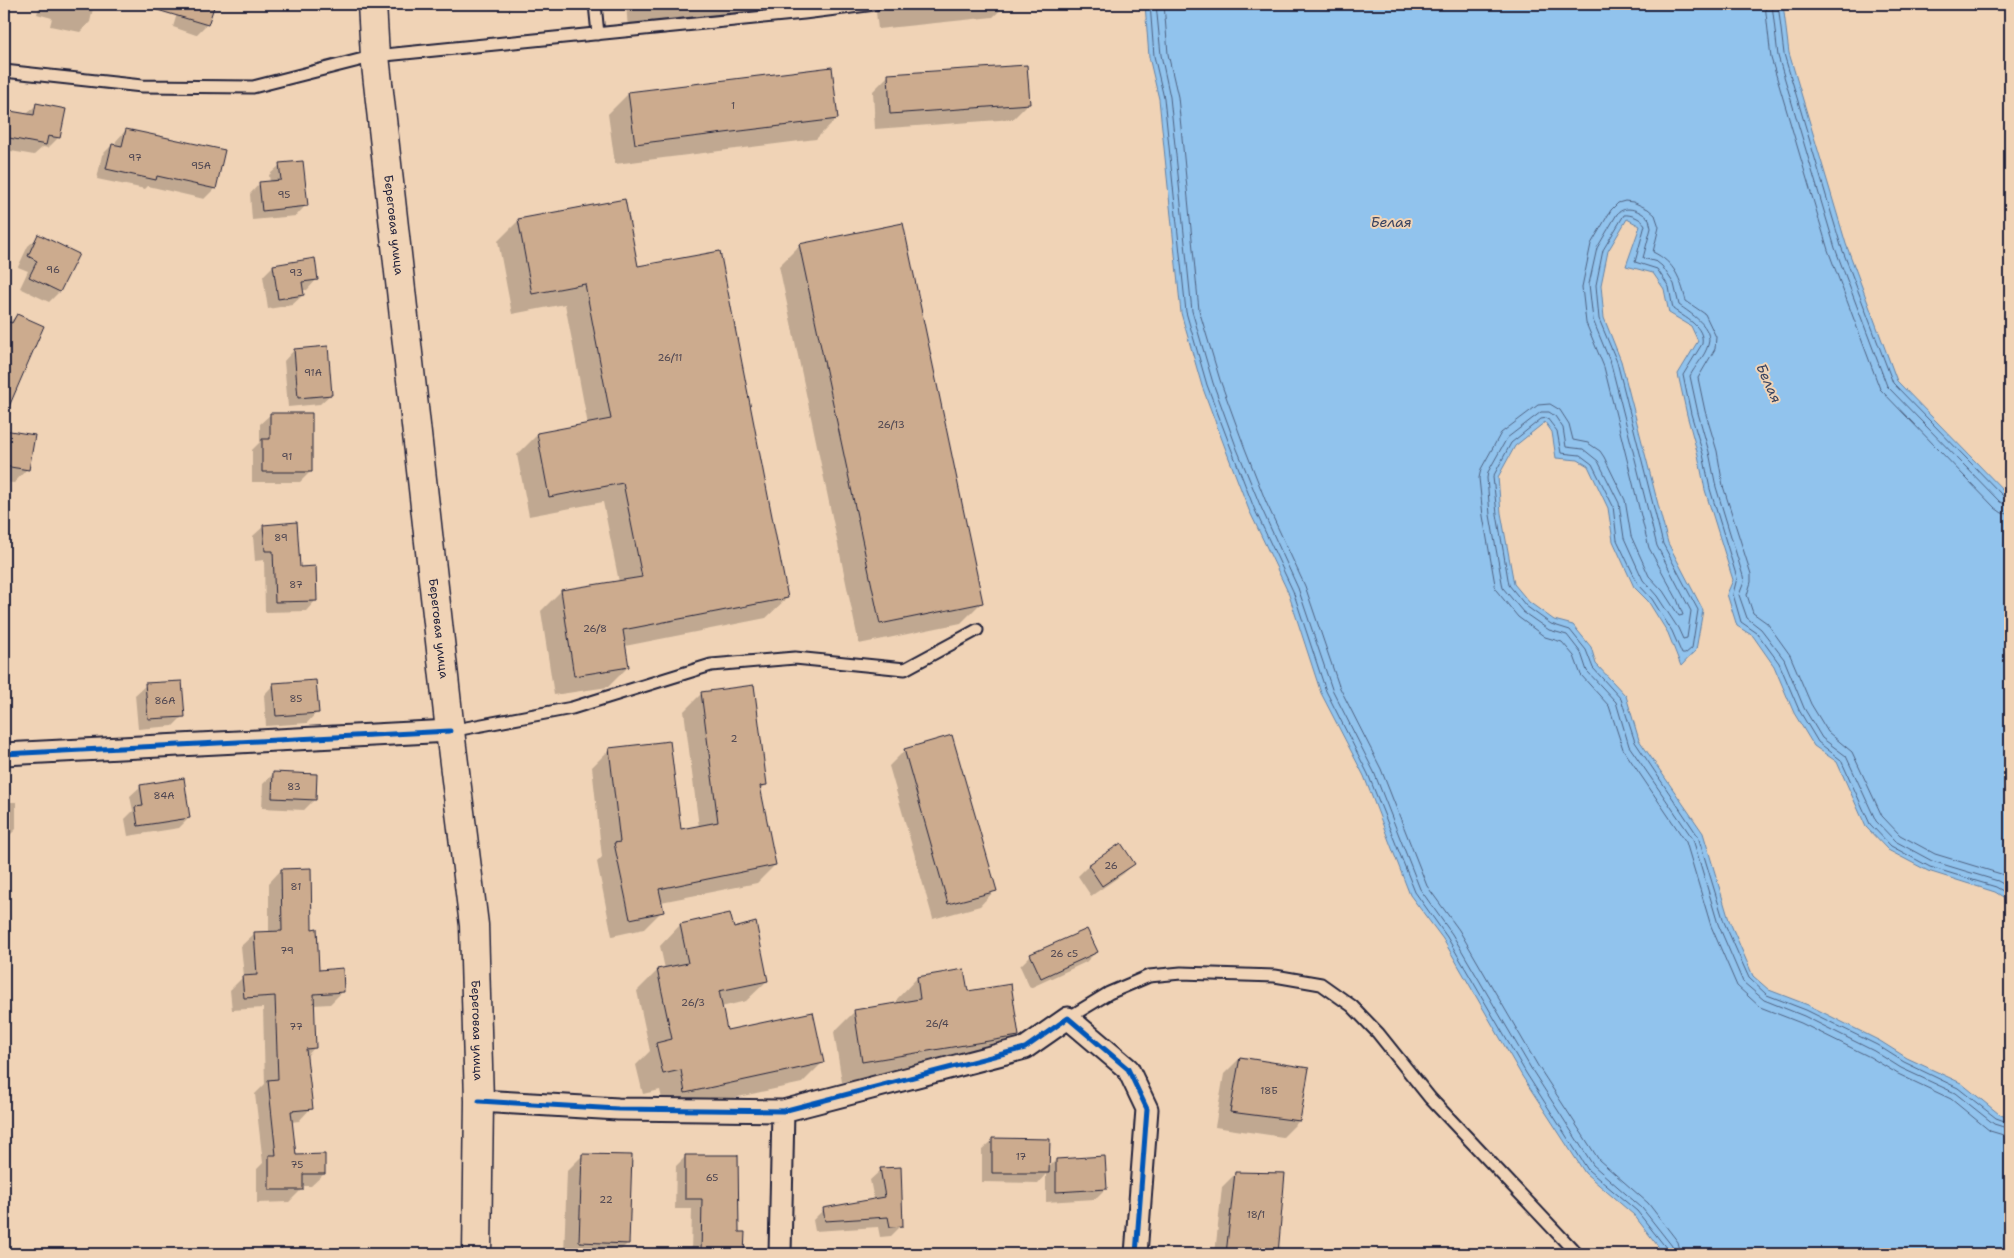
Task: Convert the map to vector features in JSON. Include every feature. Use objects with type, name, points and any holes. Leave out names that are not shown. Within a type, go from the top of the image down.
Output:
[{"type":"main road","name":"Береговая улица","points":[[372,4],[375,56],[450,731],[474,925],[479,1101],[477,1254]]},
{"type":"street","points":[[4,754],[450,731]]},
{"type":"street","points":[[479,1101],[618,1109],[783,1111],[1025,1048],[1068,1018],[1128,1068],[1147,1109],[1136,1254]]},
{"type":"street","points":[[780,1254],[783,1111]]},
{"type":"lane","points":[[595,4],[598,34]]},
{"type":"lane","points":[[4,71],[142,86],[253,87],[375,56],[598,34],[804,8],[875,4]]},
{"type":"lane","points":[[450,731],[572,708],[711,665],[795,658],[905,669],[977,630]]},
{"type":"lane","points":[[1068,1018],[1109,993],[1149,976],[1181,973],[1275,976],[1321,984],[1352,1006],[1378,1033],[1430,1098],[1578,1254]]},
{"type":"water","name":"Белая","points":[[1145,4],[1783,4],[1789,53],[1846,244],[1897,381],[2010,497],[2010,901],[1995,892],[1928,871],[1888,850],[1866,827],[1837,762],[1814,746],[1794,713],[1774,666],[1753,636],[1737,626],[1727,594],[1733,580],[1705,490],[1678,374],[1698,341],[1691,326],[1669,313],[1664,289],[1653,273],[1626,266],[1640,226],[1627,219],[1608,251],[1601,285],[1604,318],[1621,361],[1668,543],[1703,610],[1696,650],[1681,666],[1668,633],[1648,601],[1634,587],[1613,541],[1608,508],[1588,466],[1578,460],[1556,458],[1552,432],[1545,422],[1515,446],[1498,477],[1501,513],[1514,584],[1529,602],[1554,620],[1573,625],[1591,647],[1596,664],[1626,696],[1639,740],[1703,833],[1729,920],[1753,976],[1769,990],[1808,1005],[1880,1041],[1907,1058],[1961,1083],[1999,1114],[2010,1119],[2010,1254],[1664,1254],[1634,1215],[1585,1173],[1522,1076],[1443,939],[1410,895],[1364,776],[1321,693],[1288,592],[1249,510],[1227,453],[1202,386],[1181,313],[1159,99],[1149,57]]},
{"type":"building","points":[[155,4],[215,4],[208,25],[154,9]]},
{"type":"building","points":[[1027,65],[1030,104],[890,114],[888,74]]},
{"type":"building","points":[[832,67],[838,119],[635,144],[628,92]]},
{"type":"building","points":[[36,103],[66,109],[60,138],[48,136],[46,145],[4,137],[4,110],[34,115]]},
{"type":"building","points":[[126,129],[225,150],[216,189],[157,176],[156,180],[106,169],[112,144],[122,146]]},
{"type":"building","points":[[303,161],[308,206],[262,211],[259,182],[281,180],[279,163]]},
{"type":"building","points":[[625,199],[638,266],[720,251],[788,598],[623,630],[629,667],[574,676],[561,590],[642,577],[623,483],[549,497],[537,433],[611,419],[585,284],[532,294],[518,219]]},
{"type":"building","points":[[903,223],[983,603],[880,624],[799,244]]},
{"type":"building","points":[[38,234],[79,254],[60,292],[29,277],[37,261],[28,256]]},
{"type":"building","points":[[315,258],[318,280],[302,282],[304,295],[278,299],[273,265]]},
{"type":"building","points":[[17,314],[44,326],[4,418],[4,320],[12,323]]},
{"type":"building","points":[[328,346],[332,395],[298,398],[294,349]]},
{"type":"building","points":[[270,413],[312,413],[312,472],[262,472],[262,439],[270,439]]},
{"type":"building","points":[[4,430],[35,435],[29,470],[4,466]]},
{"type":"building","points":[[297,522],[300,567],[316,566],[317,601],[275,602],[273,551],[265,551],[263,525]]},
{"type":"building","points":[[316,680],[319,713],[276,716],[273,683]]},
{"type":"building","points":[[182,681],[185,717],[148,719],[145,683]]},
{"type":"building","points":[[754,685],[767,785],[760,786],[776,865],[659,889],[664,912],[630,919],[614,843],[620,842],[609,748],[670,741],[681,829],[718,822],[701,692]]},
{"type":"building","points":[[952,735],[997,891],[948,904],[904,749]]},
{"type":"building","points":[[273,772],[317,774],[316,800],[272,798]]},
{"type":"building","points":[[184,778],[190,818],[138,826],[135,807],[143,806],[140,785]]},
{"type":"building","points":[[1121,843],[1135,864],[1102,886],[1088,865]]},
{"type":"building","points":[[311,868],[312,929],[317,928],[319,970],[343,968],[344,992],[314,994],[316,1048],[306,1049],[313,1109],[291,1111],[296,1155],[325,1154],[325,1174],[303,1174],[303,1190],[269,1190],[269,1155],[276,1155],[268,1080],[278,1079],[275,996],[244,998],[242,976],[257,975],[254,932],[282,931],[281,869]]},
{"type":"building","points":[[730,913],[734,928],[756,922],[768,981],[719,991],[727,1030],[813,1012],[824,1063],[685,1093],[681,1070],[663,1074],[656,1043],[672,1039],[657,969],[688,963],[680,924]]},
{"type":"building","points":[[1087,929],[1098,952],[1041,978],[1030,954]]},
{"type":"building","points":[[964,969],[968,991],[1011,984],[1019,1036],[862,1062],[854,1010],[920,999],[917,977]]},
{"type":"building","points":[[1240,1057],[1309,1068],[1300,1121],[1230,1112]]},
{"type":"building","points":[[992,1138],[1050,1139],[1049,1173],[992,1173]]},
{"type":"building","points":[[582,1154],[632,1155],[629,1244],[579,1242]]},
{"type":"building","points":[[685,1155],[738,1155],[739,1232],[745,1232],[744,1254],[701,1254],[702,1199],[685,1199]]},
{"type":"building","points":[[1105,1156],[1107,1189],[1056,1192],[1056,1159]]},
{"type":"building","points":[[901,1167],[903,1226],[890,1227],[888,1217],[825,1221],[823,1208],[885,1197],[880,1168]]},
{"type":"building","points":[[1235,1172],[1285,1173],[1278,1254],[1226,1254]]},
{"type":"cycle path","points":[[4,754],[450,731]]},
{"type":"cycle path","points":[[479,1101],[618,1109],[783,1111],[1025,1048],[1068,1018],[1128,1069],[1147,1109],[1136,1254]]}]
